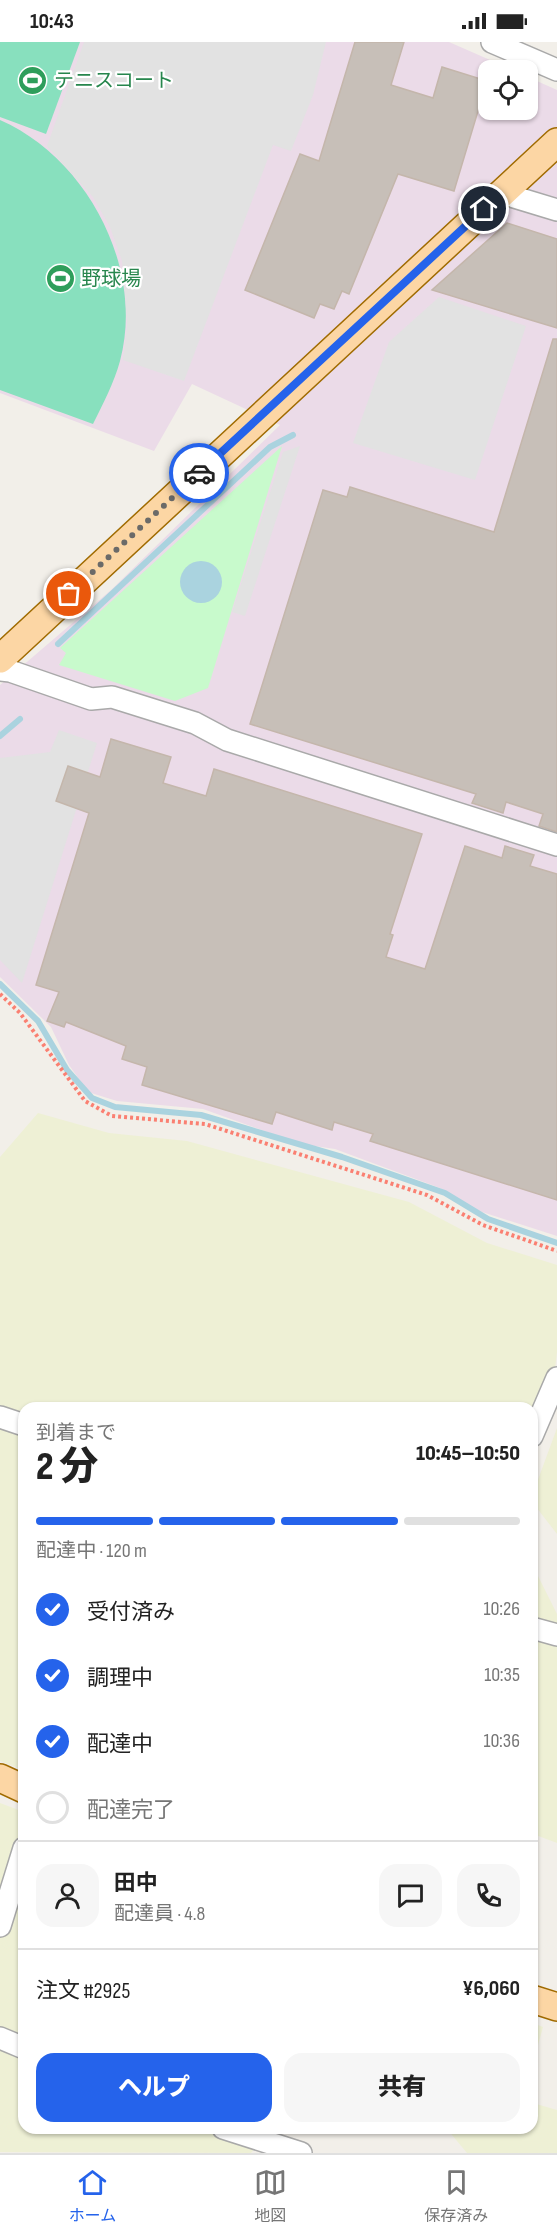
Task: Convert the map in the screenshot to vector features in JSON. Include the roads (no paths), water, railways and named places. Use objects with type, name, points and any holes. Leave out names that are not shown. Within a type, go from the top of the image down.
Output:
[{"type":"main road","points":[[0,658],[557,142]]},
{"type":"main road","points":[[0,1778],[18,1786]]},
{"type":"main road","points":[[538,2001],[557,2007]]},
{"type":"street","points":[[492,42],[557,70]]},
{"type":"street","points":[[501,193],[557,210]]},
{"type":"street","points":[[0,670],[10,671],[91,699],[112,697],[195,723],[227,740],[557,845]]},
{"type":"street","points":[[538,1422],[557,1378]]},
{"type":"street","points":[[0,1417],[18,1423]]},
{"type":"street","points":[[538,1630],[557,1635]]},
{"type":"street","points":[[0,1926],[18,1868]]},
{"type":"street","points":[[0,2038],[18,2046]]},
{"type":"street","points":[[242,2134],[301,2153]]},
{"type":"water","points":[[201,561],[215,568],[222,582],[215,596],[201,603],[187,596],[180,582],[187,568]]},
{"type":"waterway","points":[[58,644],[270,447],[293,435]]},
{"type":"waterway","points":[[0,736],[20,719]]},
{"type":"waterway","points":[[0,984],[38,1021],[67,1070],[92,1098],[115,1107],[201,1115],[342,1157],[445,1193],[488,1219],[557,1243]]},
{"type":"place","name":"テニスコート","points":[[33,80]]},
{"type":"place","name":"野球場","points":[[60,278]]}]
